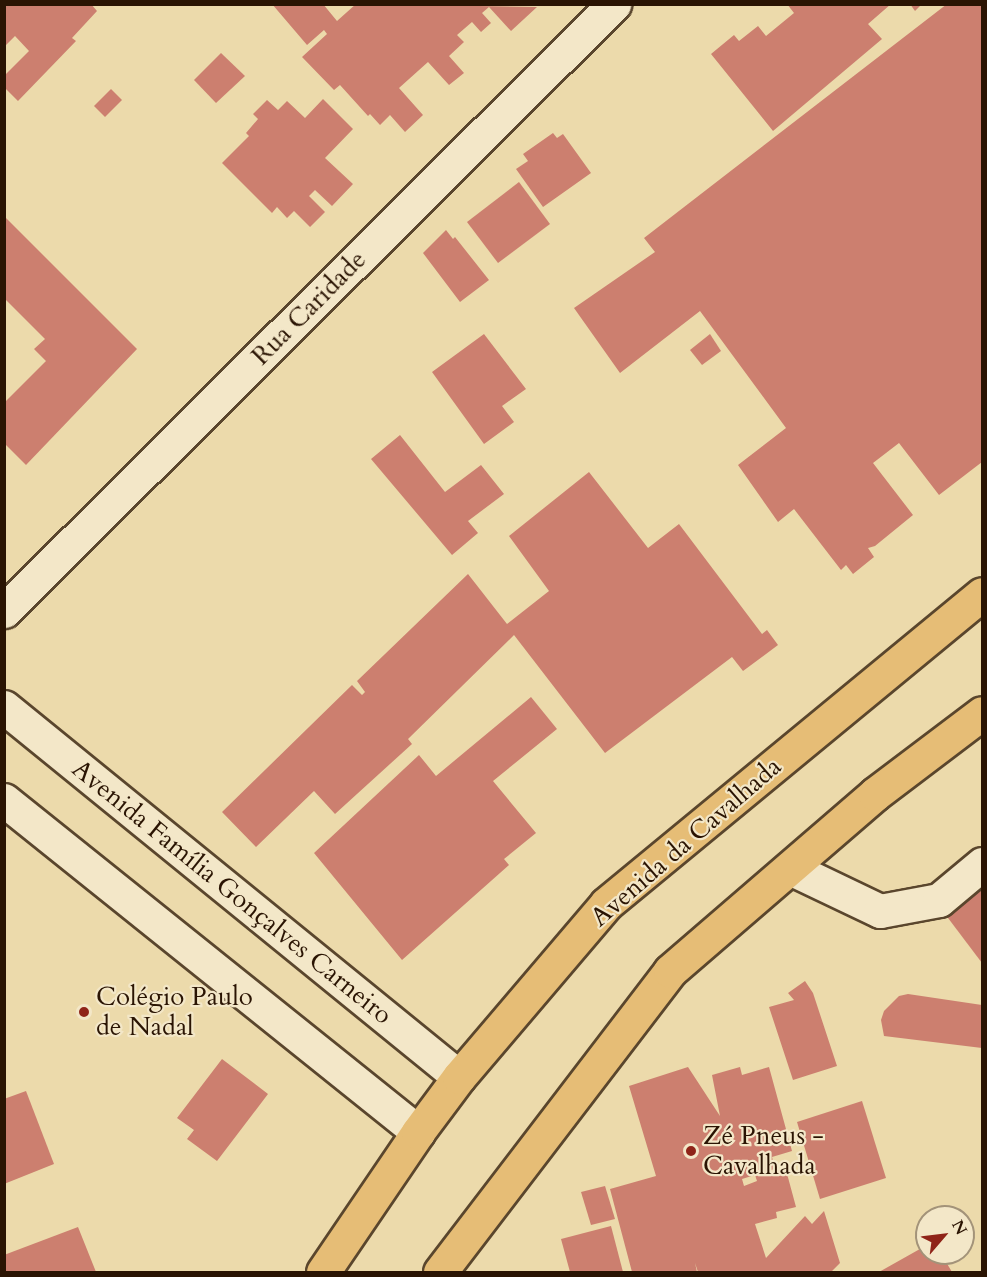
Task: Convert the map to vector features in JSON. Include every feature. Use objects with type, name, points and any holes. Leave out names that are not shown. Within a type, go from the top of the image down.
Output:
[{"type":"main road","name":"Avenida da Cavalhada","points":[[323,1272],[418,1132],[459,1077],[606,904],[982,594]]},
{"type":"main road","points":[[440,1272],[670,971],[876,794],[982,713]]},
{"type":"street","name":"Rua Caridade","points":[[4,611],[614,4]]},
{"type":"street","name":"Avenida Família Gonçalves Carneiro","points":[[4,707],[459,1077]]},
{"type":"street","points":[[4,800],[418,1132]]},
{"type":"street","points":[[790,868],[880,912],[939,900],[982,864]]},
{"type":"building","points":[[4,4],[91,4],[97,11],[72,38],[76,41],[18,101],[4,87],[4,76],[29,51],[15,36],[4,47]]},
{"type":"building","points":[[272,4],[323,4],[337,21],[356,4],[537,7],[511,31],[489,7],[482,13],[491,23],[481,32],[472,22],[457,35],[464,42],[449,56],[464,73],[449,85],[428,62],[399,88],[423,115],[405,132],[390,115],[380,125],[370,114],[368,116],[340,85],[334,90],[302,57],[327,34],[324,30],[307,45]]},
{"type":"building","points":[[787,4],[891,4],[868,24],[882,39],[773,131],[711,54],[734,35],[739,41],[758,26],[766,36],[794,13]]},
{"type":"building","points":[[910,4],[922,4],[915,11]]},
{"type":"building","points":[[947,4],[982,4],[982,462],[939,495],[899,443],[873,463],[913,515],[875,546],[868,548],[874,557],[853,574],[846,565],[841,570],[794,509],[778,522],[738,465],[786,428],[700,311],[620,373],[574,308],[655,252],[644,238]]},
{"type":"building","points":[[221,53],[245,76],[216,103],[194,80]]},
{"type":"building","points":[[111,89],[122,100],[105,117],[94,106]]},
{"type":"building","points":[[323,99],[353,129],[325,158],[353,184],[332,206],[315,190],[309,196],[325,212],[310,227],[294,211],[287,218],[277,207],[272,213],[222,163],[249,136],[246,133],[258,119],[253,114],[267,100],[278,110],[287,101],[305,118]]},
{"type":"building","points":[[553,133],[557,138],[563,134],[591,173],[543,207],[516,169],[528,161],[523,154]]},
{"type":"building","points":[[519,182],[550,224],[498,263],[467,222]]},
{"type":"building","points":[[4,216],[137,349],[26,465],[5,444],[5,402],[46,361],[34,349],[45,339],[4,298]]},
{"type":"building","points":[[446,230],[453,239],[455,237],[489,280],[460,302],[423,253]]},
{"type":"building","points":[[484,334],[526,389],[502,406],[514,422],[484,444],[432,372]]},
{"type":"building","points":[[710,334],[721,351],[702,365],[690,350]]},
{"type":"building","points":[[400,435],[445,492],[481,465],[504,494],[468,521],[478,533],[452,555],[371,459]]},
{"type":"building","points":[[589,472],[648,548],[679,524],[762,634],[767,630],[778,645],[743,671],[732,657],[605,753],[514,635],[408,739],[412,744],[335,814],[314,791],[256,847],[222,812],[352,685],[362,695],[365,692],[357,681],[468,574],[507,624],[549,591],[509,536]]},
{"type":"building","points":[[531,697],[557,729],[493,781],[536,833],[504,859],[509,865],[402,960],[314,853],[419,755],[436,776]]},
{"type":"building","points":[[982,880],[982,963],[942,910]]},
{"type":"building","points":[[805,981],[813,993],[837,1066],[793,1080],[769,1007],[794,1000],[788,993]]},
{"type":"building","points":[[908,994],[982,1005],[982,1048],[884,1036],[881,1020],[884,1011],[899,996]]},
{"type":"building","points":[[222,1059],[268,1094],[217,1161],[187,1139],[194,1130],[177,1118]]},
{"type":"building","points":[[688,1067],[720,1116],[712,1075],[740,1067],[742,1075],[769,1067],[792,1151],[772,1157],[775,1169],[767,1171],[769,1175],[786,1170],[796,1207],[776,1212],[777,1218],[755,1224],[766,1258],[805,1216],[812,1224],[824,1211],[840,1263],[831,1272],[698,1272],[695,1263],[697,1272],[632,1272],[610,1189],[656,1176],[629,1086]],"holes":[[[755,1175],[757,1181],[744,1186],[742,1179]]]},
{"type":"building","points":[[26,1091],[54,1164],[4,1184],[4,1099]]},
{"type":"building","points":[[862,1101],[886,1178],[820,1199],[797,1122]]},
{"type":"building","points":[[605,1186],[615,1219],[591,1225],[581,1192]]},
{"type":"building","points":[[611,1226],[623,1272],[570,1272],[561,1239]]},
{"type":"building","points":[[78,1227],[96,1272],[4,1272],[4,1255]]},
{"type":"building","points":[[915,1252],[915,1265],[948,1265],[952,1272],[879,1272]]},
{"type":"place","name":"Colégio Paulo de Nadal","points":[[84,1012]]},
{"type":"place","name":"Zé Pneus - Cavalhada","points":[[691,1151]]}]
